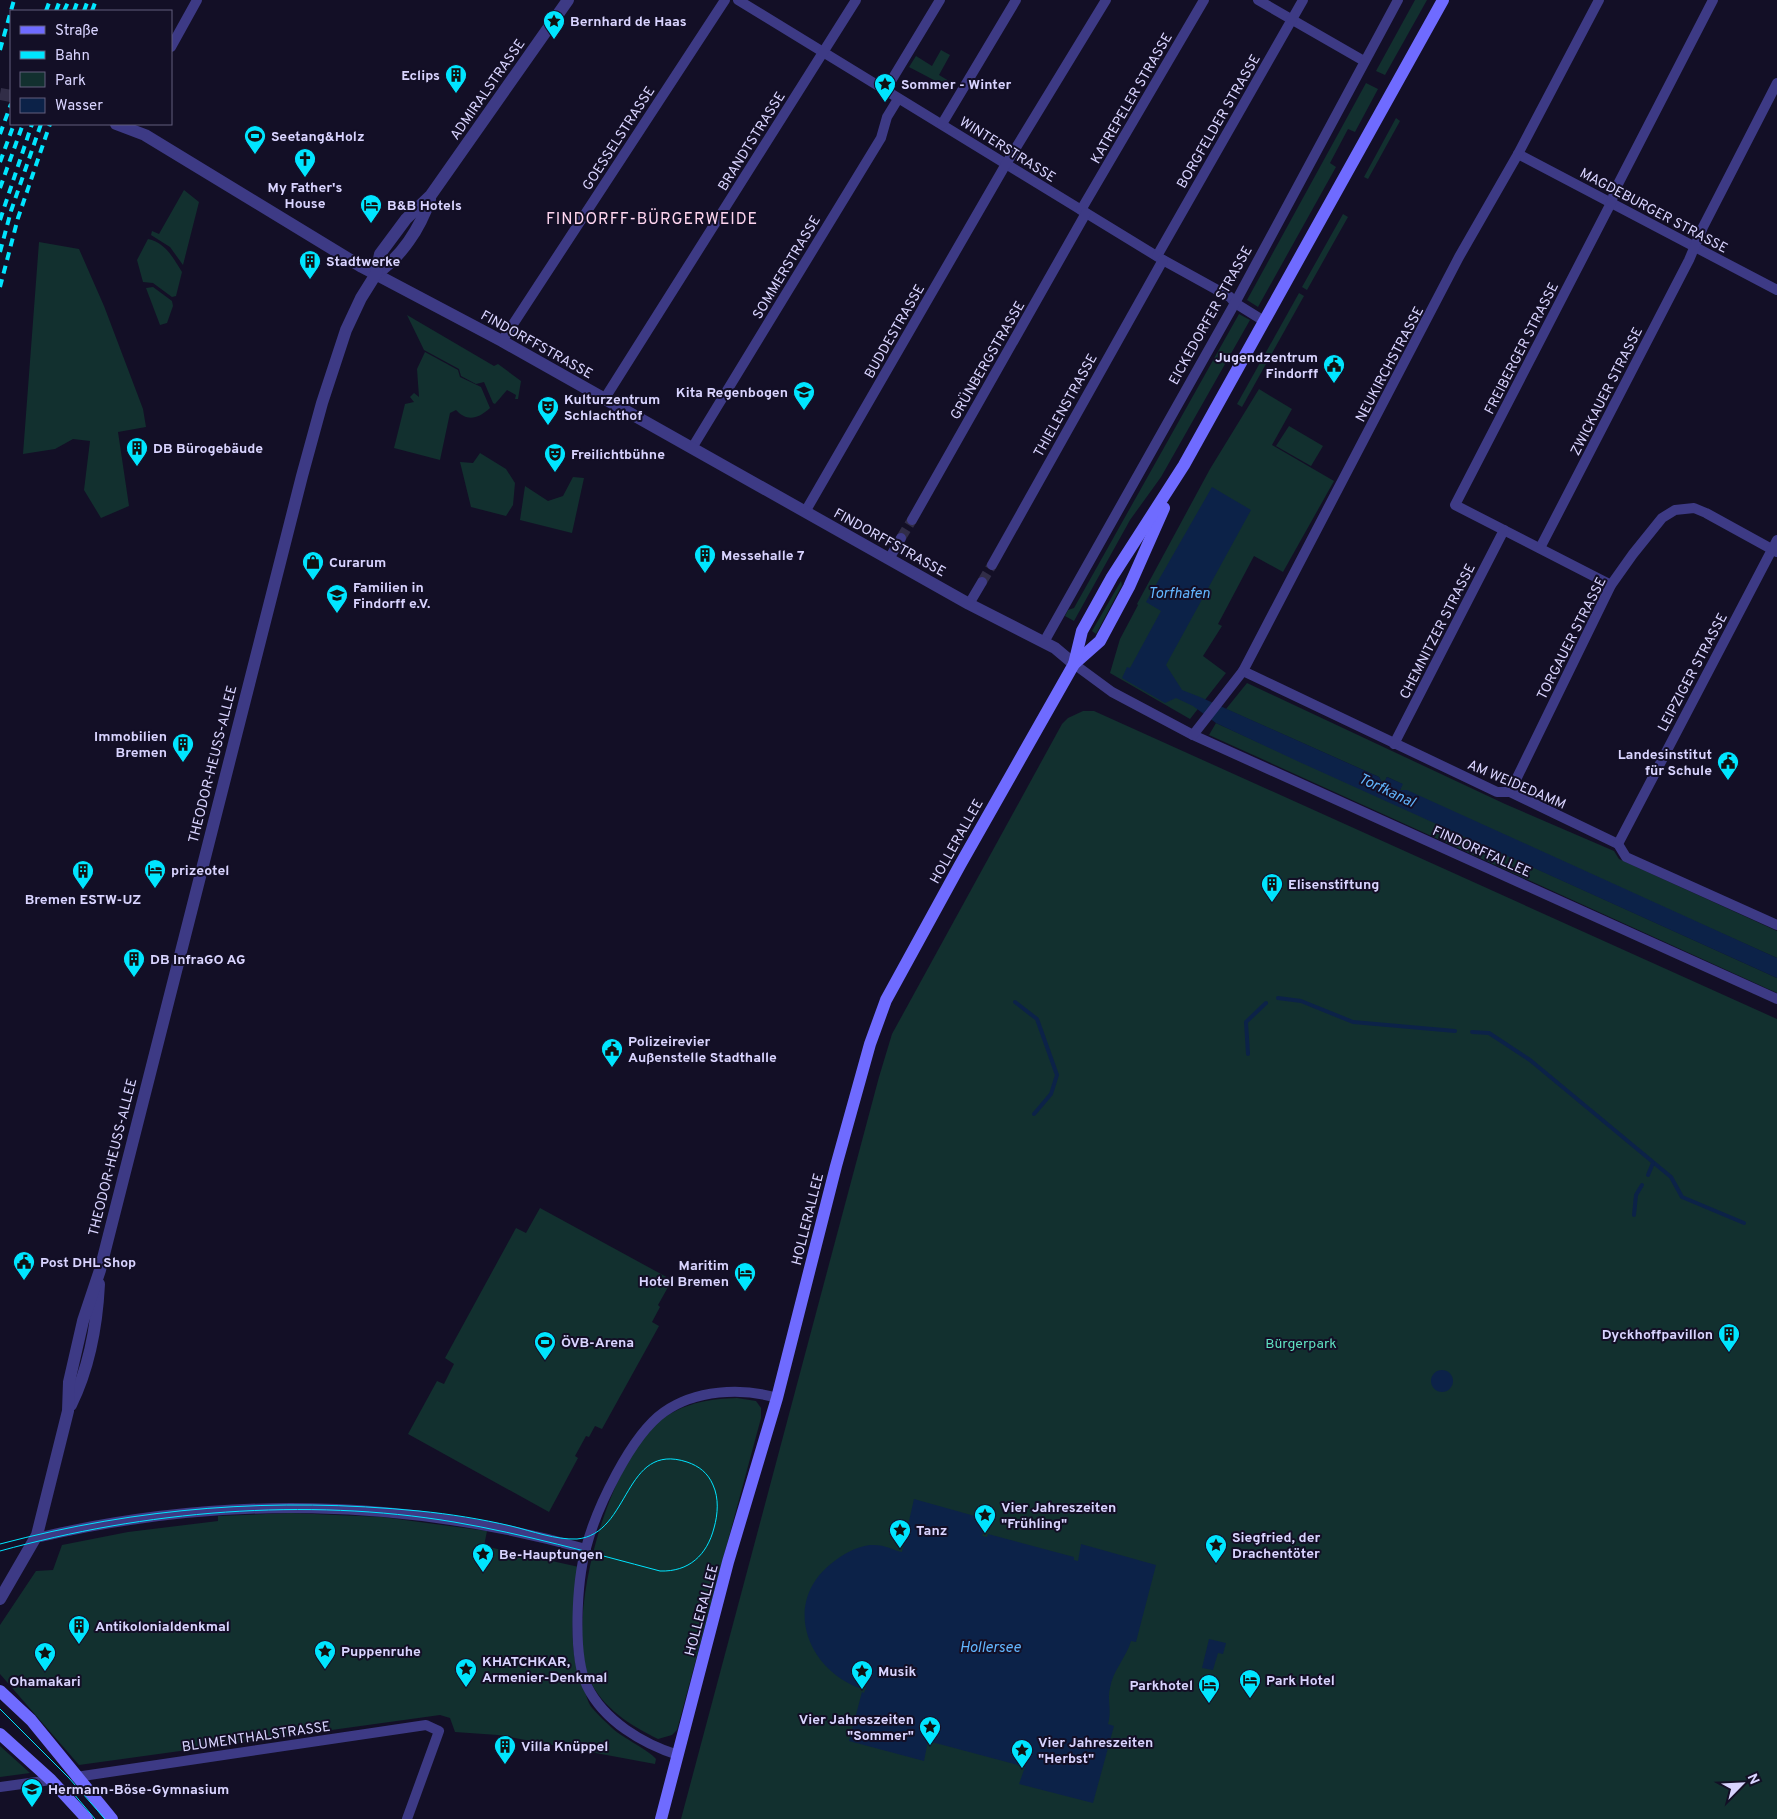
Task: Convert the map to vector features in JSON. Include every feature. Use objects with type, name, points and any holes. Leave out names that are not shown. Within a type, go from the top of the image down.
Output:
[{"type":"main road","points":[[1074,664],[1082,631],[1112,577],[1183,467],[1443,0]]},
{"type":"main road","points":[[1074,664],[1100,642],[1129,587],[1183,467]]},
{"type":"main road","name":"HOLLERALLEE","points":[[662,1819],[728,1562],[777,1398],[857,1089],[886,1000],[1074,664]]},
{"type":"main road","points":[[0,1691],[31,1720],[112,1819]]},
{"type":"main road","points":[[0,1734],[51,1780],[87,1819]]},
{"type":"street","points":[[172,45],[197,0]]},
{"type":"street","name":"ADMIRALSTRASSE","points":[[376,274],[380,254],[406,219],[431,195],[568,0]]},
{"type":"street","name":"GOESSELSTRASSE","points":[[502,341],[725,0]]},
{"type":"street","name":"WINTERSTRASSE","points":[[738,0],[823,54],[942,124],[1160,258],[1230,297],[1235,303],[1264,321]]},
{"type":"street","name":"BRANDTSTRASSE","points":[[605,398],[856,0]]},
{"type":"street","points":[[885,91],[940,0]]},
{"type":"street","points":[[942,124],[1016,0]]},
{"type":"street","name":"BUDDESTRASSE","points":[[805,512],[1006,164],[1106,0]]},
{"type":"street","name":"KATREPELER STRASSE","points":[[1084,212],[1204,0]]},
{"type":"street","points":[[1258,0],[1364,61]]},
{"type":"street","name":"BORGFELDER STRASSE","points":[[1160,258],[1303,0]]},
{"type":"street","name":"EICKEDORFER STRASSE","points":[[1044,642],[1235,303],[1398,0]]},
{"type":"street","name":"NEUKIRCHSTRASSE","points":[[1194,735],[1227,688],[1243,671],[1460,257],[1518,154],[1599,0]]},
{"type":"street","name":"FREIBERGER STRASSE","points":[[1504,530],[1455,505],[1611,203],[1616,188],[1713,0]]},
{"type":"street","name":"ZWICKAUER STRASSE","points":[[1540,548],[1689,260],[1694,246],[1777,83]]},
{"type":"street","name":"SOMMERSTRASSE","points":[[692,448],[881,138],[887,116],[898,99]]},
{"type":"street","name":"FINDORFFSTRASSE","points":[[125,125],[145,135],[376,274],[605,398],[970,604],[1055,648],[1074,664]]},
{"type":"street","name":"MAGDEBURGER STRASSE","points":[[1518,154],[1777,290]]},
{"type":"street","name":"GRÜNBERGSTRASSE","points":[[912,520],[1084,212]]},
{"type":"street","name":"THIELENSTRASSE","points":[[992,564],[1160,258]]},
{"type":"street","name":"THEODOR-HEUSS-ALLEE","points":[[0,1599],[36,1538],[68,1411],[81,1385],[95,1323],[100,1270],[252,666],[322,403],[346,330],[361,298],[376,274]]},
{"type":"street","name":"TORGAUER STRASSE","points":[[1510,792],[1611,585],[1662,518],[1675,510],[1694,508],[1706,512],[1775,547]]},
{"type":"street","points":[[1504,530],[1611,585]]},
{"type":"street","name":"CHEMNITZER STRASSE","points":[[1394,744],[1504,530]]},
{"type":"street","points":[[889,559],[902,538]]},
{"type":"street","name":"LEIPZIGER STRASSE","points":[[1618,844],[1775,547]]},
{"type":"street","points":[[970,604],[982,582]]},
{"type":"street","name":"FINDORFFALLEE","points":[[1074,664],[1112,692],[1194,735],[1777,999]]},
{"type":"street","name":"AM WEIDEDAMM","points":[[1243,671],[1497,792],[1510,792],[1618,844],[1626,857],[1777,925]]},
{"type":"street","points":[[678,1755],[641,1740],[605,1712],[587,1686],[580,1668],[578,1647],[578,1621],[586,1548],[615,1477],[630,1449],[650,1424],[664,1412],[680,1403],[704,1395],[720,1393],[751,1392],[777,1398]]},
{"type":"street","points":[[36,1538],[114,1522],[169,1514],[257,1507],[313,1507],[376,1510],[438,1517],[488,1525],[586,1548]]},
{"type":"street","name":"BLUMENTHALSTRASSE","points":[[76,1777],[426,1725],[439,1731],[407,1819]]},
{"type":"street","points":[[0,1787],[51,1780]]},
{"type":"green space","points":[[1415,0],[1427,0],[1385,75],[1376,71]]},
{"type":"green space","points":[[941,50],[950,55],[939,75],[954,84],[951,89],[909,67],[916,56],[932,66]]},
{"type":"green space","points":[[1366,83],[1378,89],[1355,132],[1348,129],[1330,163],[1336,167],[1258,307],[1247,300]]},
{"type":"green space","points":[[1396,118],[1400,121],[1368,179],[1364,177]]},
{"type":"green space","points":[[184,190],[199,202],[183,265],[170,247],[151,235],[152,231],[159,234]]},
{"type":"green space","points":[[1343,214],[1348,217],[1307,290],[1302,287]]},
{"type":"green space","points":[[148,239],[160,244],[172,256],[182,272],[176,296],[172,297],[153,283],[143,282],[137,260]]},
{"type":"green space","points":[[39,242],[79,249],[104,306],[143,409],[146,427],[118,432],[129,506],[101,518],[84,490],[90,441],[73,439],[55,449],[23,454]]},
{"type":"green space","points":[[153,287],[172,301],[173,306],[167,323],[160,325],[146,288]]},
{"type":"green space","points":[[1299,293],[1304,296],[1242,407],[1237,404]]},
{"type":"green space","points":[[1239,314],[1250,320],[1161,477],[1130,520],[1074,621],[1065,616],[1068,610],[1074,608]]},
{"type":"green space","points":[[407,315],[494,366],[498,364],[521,381],[518,399],[515,399],[516,395],[507,390],[495,404],[493,403],[484,382],[476,384],[461,376],[459,369],[424,350]]},
{"type":"green space","points":[[425,352],[458,370],[460,377],[481,387],[490,408],[473,418],[468,418],[456,410],[450,413],[440,460],[394,448],[405,404],[414,402],[410,397],[414,393],[419,397],[417,369]]},
{"type":"green space","points":[[1259,389],[1292,409],[1272,445],[1334,481],[1283,572],[1254,556],[1218,624],[1222,626],[1203,656],[1226,673],[1190,719],[1110,673],[1120,639],[1137,604],[1210,469]]},
{"type":"green space","points":[[1289,426],[1323,446],[1311,466],[1276,446]]},
{"type":"green space","points":[[480,453],[506,469],[515,483],[513,505],[506,516],[471,507],[460,462],[473,463]]},
{"type":"green space","points":[[573,477],[584,478],[572,533],[520,520],[525,486],[548,501],[563,496]]},
{"type":"green space","points":[[1121,581],[1122,585],[1096,634],[1092,631]]},
{"type":"green space","points":[[1247,683],[1505,804],[1614,851],[1619,859],[1777,931],[1777,958],[1400,790],[1402,784],[1387,777],[1384,783],[1379,777],[1226,709]]},
{"type":"green space","name":"Bürgerpark","points":[[1083,711],[1094,711],[1777,1019],[1777,1819],[681,1819],[892,1034],[1062,724],[1068,718]]},
{"type":"green space","points":[[1216,723],[1777,978],[1777,993],[1209,735]]},
{"type":"green space","name":"ÖVB-Arena","points":[[540,1208],[672,1280],[658,1305],[660,1307],[652,1322],[659,1326],[602,1429],[595,1426],[589,1437],[586,1436],[575,1456],[578,1458],[549,1512],[408,1434],[437,1381],[444,1384],[454,1364],[445,1358],[516,1228],[526,1233]]},
{"type":"green space","points":[[737,1398],[756,1401],[761,1408],[761,1418],[677,1730],[672,1735],[658,1739],[627,1722],[609,1707],[594,1688],[589,1678],[583,1651],[583,1617],[588,1578],[597,1538],[610,1499],[626,1464],[645,1436],[665,1417],[682,1408],[709,1400]]},
{"type":"green space","points":[[291,1513],[382,1517],[487,1531],[484,1546],[579,1567],[573,1615],[573,1646],[579,1677],[587,1699],[612,1728],[653,1756],[656,1759],[655,1764],[498,1735],[455,1732],[450,1718],[440,1715],[79,1765],[0,1674],[0,1625],[36,1571],[53,1570],[62,1545],[128,1532],[218,1521],[218,1516]]},
{"type":"green space","points":[[0,1746],[30,1773],[0,1777]]},
{"type":"water","points":[[1212,487],[1251,510],[1166,665],[1182,690],[1379,777],[1382,782],[1387,777],[1403,784],[1400,790],[1407,790],[1777,958],[1777,978],[1295,760],[1216,723],[1193,706],[1176,698],[1165,703],[1122,678],[1127,667],[1130,668],[1161,611],[1146,602]]},
{"type":"water","points":[[1438,1370],[1446,1370],[1453,1377],[1453,1385],[1446,1392],[1438,1392],[1431,1385],[1431,1377]]},
{"type":"water","name":"Hollersee","points":[[914,1499],[989,1520],[982,1536],[987,1537],[988,1534],[1074,1557],[1074,1560],[1078,1561],[1081,1544],[1156,1565],[1136,1642],[1131,1641],[1117,1670],[1109,1693],[1110,1714],[1108,1724],[1114,1726],[1093,1803],[1019,1784],[1025,1767],[928,1741],[924,1761],[849,1741],[862,1692],[864,1693],[866,1687],[860,1686],[859,1688],[841,1678],[825,1666],[814,1650],[807,1633],[805,1614],[808,1596],[817,1579],[832,1563],[849,1551],[859,1547],[875,1545],[902,1552]]},
{"type":"water","points":[[1209,1639],[1226,1643],[1223,1654],[1218,1653],[1213,1670],[1202,1668]]},
{"type":"waterway","points":[[1278,998],[1301,1001],[1353,1022],[1455,1031]]},
{"type":"waterway","points":[[1015,1002],[1037,1019],[1057,1075],[1051,1094],[1034,1114]]},
{"type":"waterway","points":[[1248,1054],[1246,1022],[1266,1003]]},
{"type":"waterway","points":[[1472,1032],[1489,1033],[1530,1060],[1671,1177],[1682,1197],[1744,1223]]},
{"type":"waterway","points":[[1648,1175],[1653,1163]]},
{"type":"waterway","points":[[1634,1215],[1636,1195],[1642,1185]]},
{"type":"tunnel","points":[[0,94],[10,96]]},
{"type":"tunnel","points":[[901,538],[912,520]]},
{"type":"tunnel","points":[[982,582],[992,565]]},
{"type":"tram line","points":[[0,1544],[52,1531],[156,1514],[208,1508],[312,1505],[419,1511],[500,1523],[552,1537],[577,1539],[595,1533],[608,1522],[638,1476],[650,1464],[666,1459],[687,1462],[703,1470],[713,1485],[717,1501],[715,1523],[707,1546],[688,1565],[670,1571],[660,1571],[532,1538],[454,1522],[398,1514],[341,1510],[226,1512],[168,1518],[111,1526],[55,1537],[0,1551]]},
{"type":"tram line","points":[[0,1709],[69,1778],[105,1819]]},
{"type":"tram line","points":[[73,1793],[95,1819]]},
{"type":"railway","points":[[11,10],[14,0]]},
{"type":"railway","points":[[46,10],[50,0]]},
{"type":"railway","points":[[56,10],[60,0]]},
{"type":"railway","points":[[64,10],[69,0]]},
{"type":"railway","points":[[74,10],[78,0]]},
{"type":"railway","points":[[84,10],[88,0]]},
{"type":"railway","points":[[92,10],[96,0]]},
{"type":"railway","points":[[0,50],[10,14]]},
{"type":"railway","points":[[0,134],[10,107]]},
{"type":"railway","points":[[0,162],[14,125]]},
{"type":"railway","points":[[0,188],[23,125]]},
{"type":"railway","points":[[0,220],[32,125]]},
{"type":"railway","points":[[0,252],[11,211],[41,125]]},
{"type":"railway","points":[[0,287],[18,218],[50,125]]},
{"type":"place","name":"Bernhard de Haas","points":[[554,40]]},
{"type":"place","name":"Eclips","points":[[456,94]]},
{"type":"place","name":"Sommer - Winter","points":[[885,103]]},
{"type":"place","name":"Seetang&Holz","points":[[255,155]]},
{"type":"place","name":"My Father's House","points":[[305,178]]},
{"type":"place","name":"B&B Hotels","points":[[371,224]]},
{"type":"place","name":"Stadtwerke","points":[[310,280]]},
{"type":"place","name":"Jugendzentrum Findorff","points":[[1334,384]]},
{"type":"place","name":"Kita Regenbogen","points":[[804,411]]},
{"type":"place","name":"Kulturzentrum Schlachthof","points":[[548,426]]},
{"type":"place","name":"DB Bürogebäude","points":[[137,467]]},
{"type":"place","name":"Freilichtbühne","points":[[555,473]]},
{"type":"place","name":"Messehalle 7","points":[[705,574]]},
{"type":"place","name":"Curarum","points":[[313,581]]},
{"type":"place","name":"Familien in Findorff e.V.","points":[[337,614]]},
{"type":"place","name":"Immobilien Bremen","points":[[183,763]]},
{"type":"place","name":"Landesinstitut für Schule","points":[[1728,781]]},
{"type":"place","name":"prizeotel","points":[[155,889]]},
{"type":"place","name":"Bremen ESTW-UZ","points":[[83,890]]},
{"type":"place","name":"Elisenstiftung","points":[[1272,903]]},
{"type":"place","name":"DB InfraGO AG","points":[[134,978]]},
{"type":"place","name":"Polizeirevier Außenstelle Stadthalle","points":[[612,1068]]},
{"type":"place","name":"Post DHL Shop","points":[[24,1281]]},
{"type":"place","name":"Maritim Hotel Bremen","points":[[745,1292]]},
{"type":"place","name":"Dyckhoffpavillon","points":[[1729,1353]]},
{"type":"place","name":"ÖVB-Arena","points":[[545,1361]]},
{"type":"place","name":"Vier Jahreszeiten \"Frühling\"","points":[[985,1534]]},
{"type":"place","name":"Tanz","points":[[900,1549]]},
{"type":"place","name":"Siegfried, der Drachentöter","points":[[1216,1564]]},
{"type":"place","name":"Be-Hauptungen","points":[[483,1573]]},
{"type":"place","name":"Antikolonialdenkmal","points":[[79,1645]]},
{"type":"place","name":"Puppenruhe","points":[[325,1670]]},
{"type":"place","name":"Ohamakari","points":[[45,1672]]},
{"type":"place","name":"KHATCHKAR, Armenier-Denkmal","points":[[466,1688]]},
{"type":"place","name":"Musik","points":[[862,1690]]},
{"type":"place","name":"Park Hotel","points":[[1250,1699]]},
{"type":"place","name":"Parkhotel","points":[[1209,1704]]},
{"type":"place","name":"Vier Jahreszeiten \"Sommer\"","points":[[930,1746]]},
{"type":"place","name":"Villa Knüppel","points":[[505,1765]]},
{"type":"place","name":"Vier Jahreszeiten \"Herbst\"","points":[[1022,1769]]},
{"type":"place","name":"Hermann-Böse-Gymnasium","points":[[32,1808]]},
{"type":"district","name":"FINDORFF-BÜRGERWEIDE","points":[[652,218]]},
{"type":"water label","name":"Torfhafen","points":[[1179,593]]},
{"type":"water label","name":"Torfkanal","points":[[1387,790]]}]
